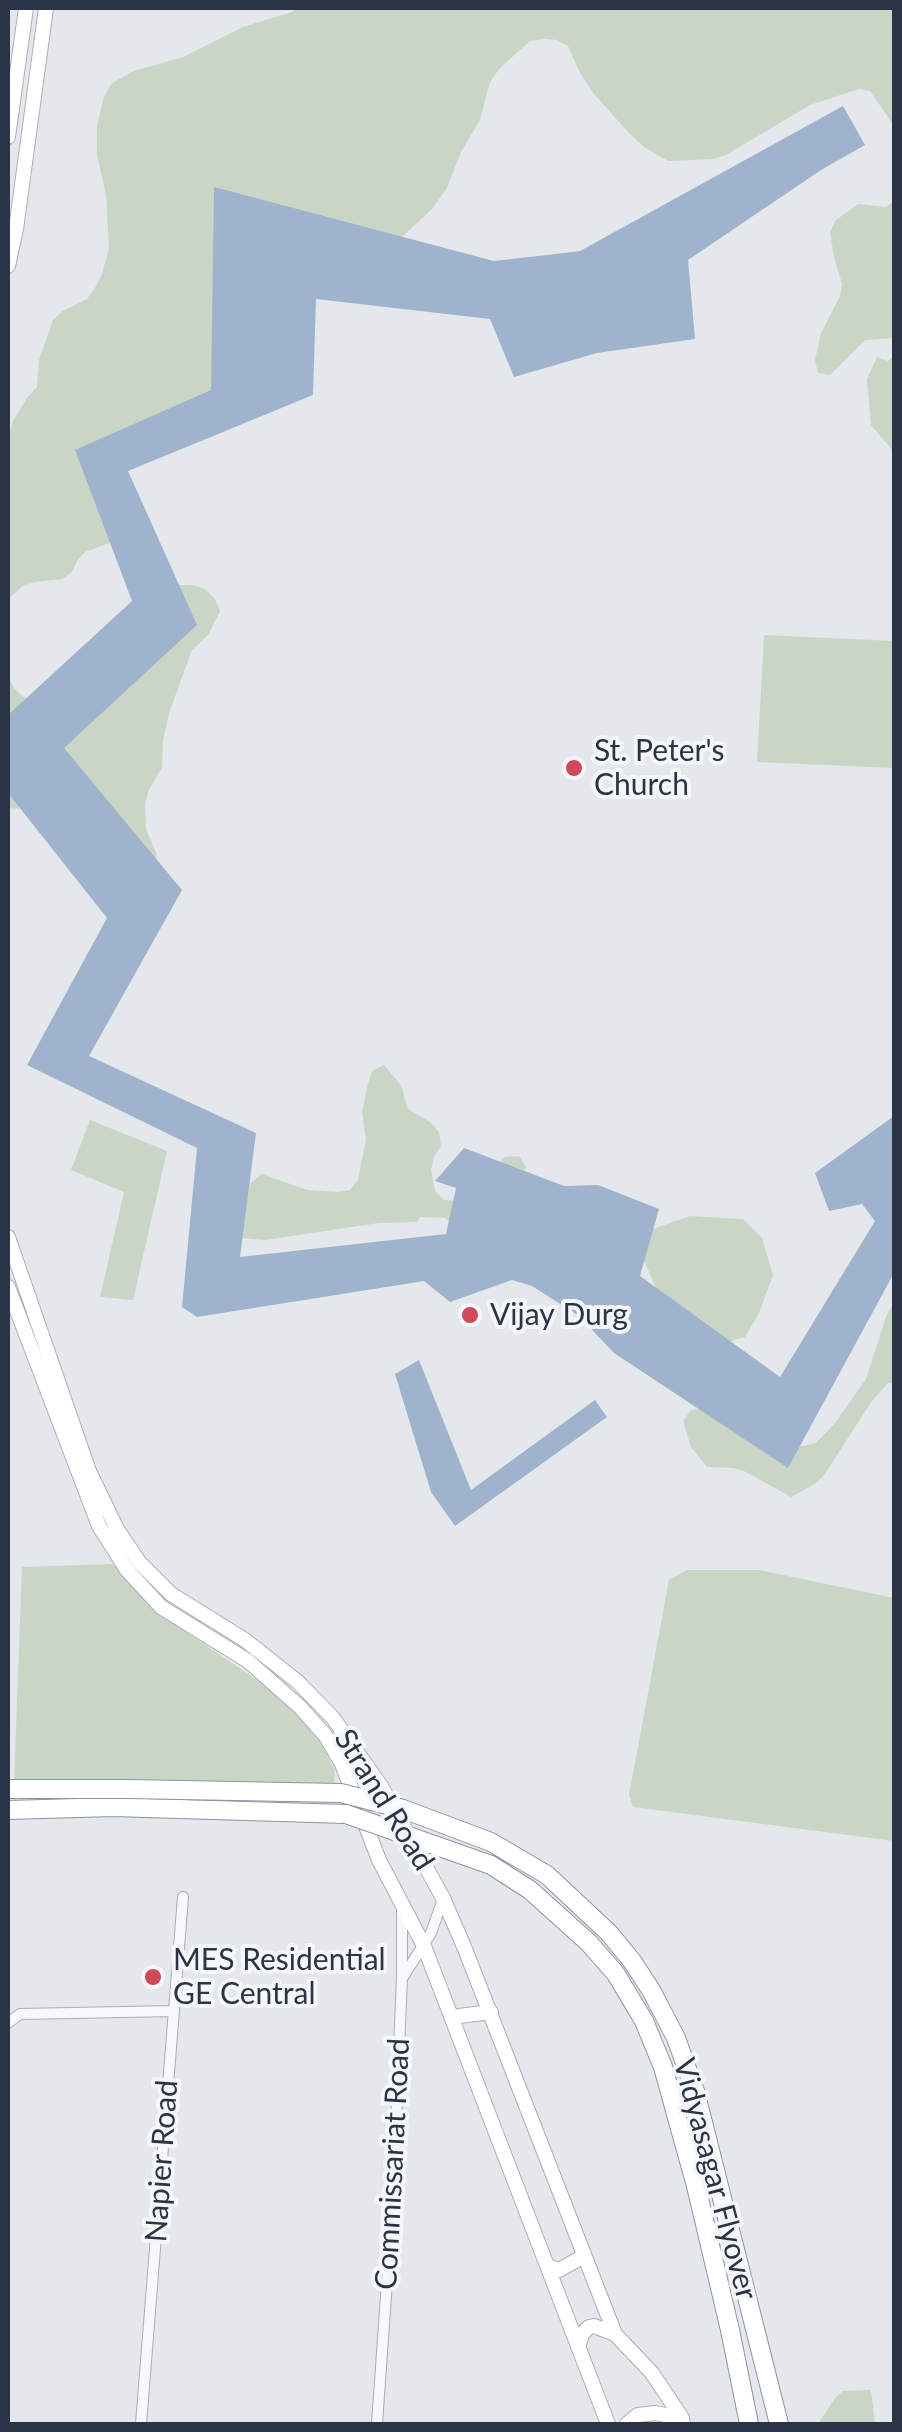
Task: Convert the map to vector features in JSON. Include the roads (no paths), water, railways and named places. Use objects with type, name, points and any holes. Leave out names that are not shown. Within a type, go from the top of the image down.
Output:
[{"type":"highway","name":"Vidyasagar Flyover","points":[[8,1789],[340,1793],[403,1809],[491,1842],[547,1875],[632,1961],[676,2038],[695,2091],[779,2424]]},
{"type":"highway","name":"Vidyasagar Flyover","points":[[8,1810],[114,1807],[346,1814],[491,1866],[530,1890],[589,1943],[616,1974],[644,2021],[663,2068],[696,2186],[749,2424]]},
{"type":"main road","points":[[8,137],[26,8]]},
{"type":"main road","points":[[8,266],[46,8]]},
{"type":"main road","name":"Strand Road","points":[[8,1237],[89,1471],[139,1562],[171,1594],[274,1662],[334,1718],[380,1786],[443,1898],[615,2334],[652,2373],[682,2421]]},
{"type":"main road","name":"Strand Road","points":[[8,1287],[99,1526],[126,1570],[161,1607],[248,1661],[300,1707],[342,1764],[378,1860],[424,1946],[608,2424]]},
{"type":"main road","points":[[451,2017],[491,2012]]},
{"type":"main road","points":[[548,2266],[558,2270],[584,2256]]},
{"type":"main road","points":[[579,2346],[589,2327],[615,2334]]},
{"type":"main road","points":[[626,2424],[638,2415],[655,2413],[682,2421]]},
{"type":"street","name":"Napier Road","points":[[141,2424],[183,1897]]},
{"type":"street","points":[[402,1977],[424,1946],[443,1898]]},
{"type":"street","name":"Commissariat Road","points":[[377,2424],[393,2196],[402,1903]]},
{"type":"street","points":[[8,2023],[20,2014],[174,2010]]},
{"type":"water","points":[[843,106],[865,145],[821,170],[688,260],[695,339],[597,353],[514,377],[490,319],[316,299],[313,395],[128,471],[197,625],[64,748],[182,890],[89,1056],[256,1133],[240,1257],[446,1234],[456,1188],[435,1181],[464,1148],[564,1186],[598,1185],[659,1209],[640,1276],[780,1377],[875,1221],[862,1204],[829,1211],[815,1173],[894,1116],[894,1273],[788,1468],[614,1353],[579,1316],[532,1286],[512,1280],[450,1302],[424,1281],[197,1317],[182,1307],[197,1148],[27,1065],[107,918],[8,793],[8,715],[132,601],[75,450],[211,390],[214,187],[494,261],[580,251]]},
{"type":"water","points":[[419,1360],[471,1490],[595,1400],[607,1417],[455,1526],[431,1492],[395,1374]]},
{"type":"place","name":"St. Peter's Church","points":[[574,768]]},
{"type":"place","name":"Vijay Durg","points":[[470,1315]]},
{"type":"place","name":"MES Residential GE Central","points":[[153,1977]]}]
